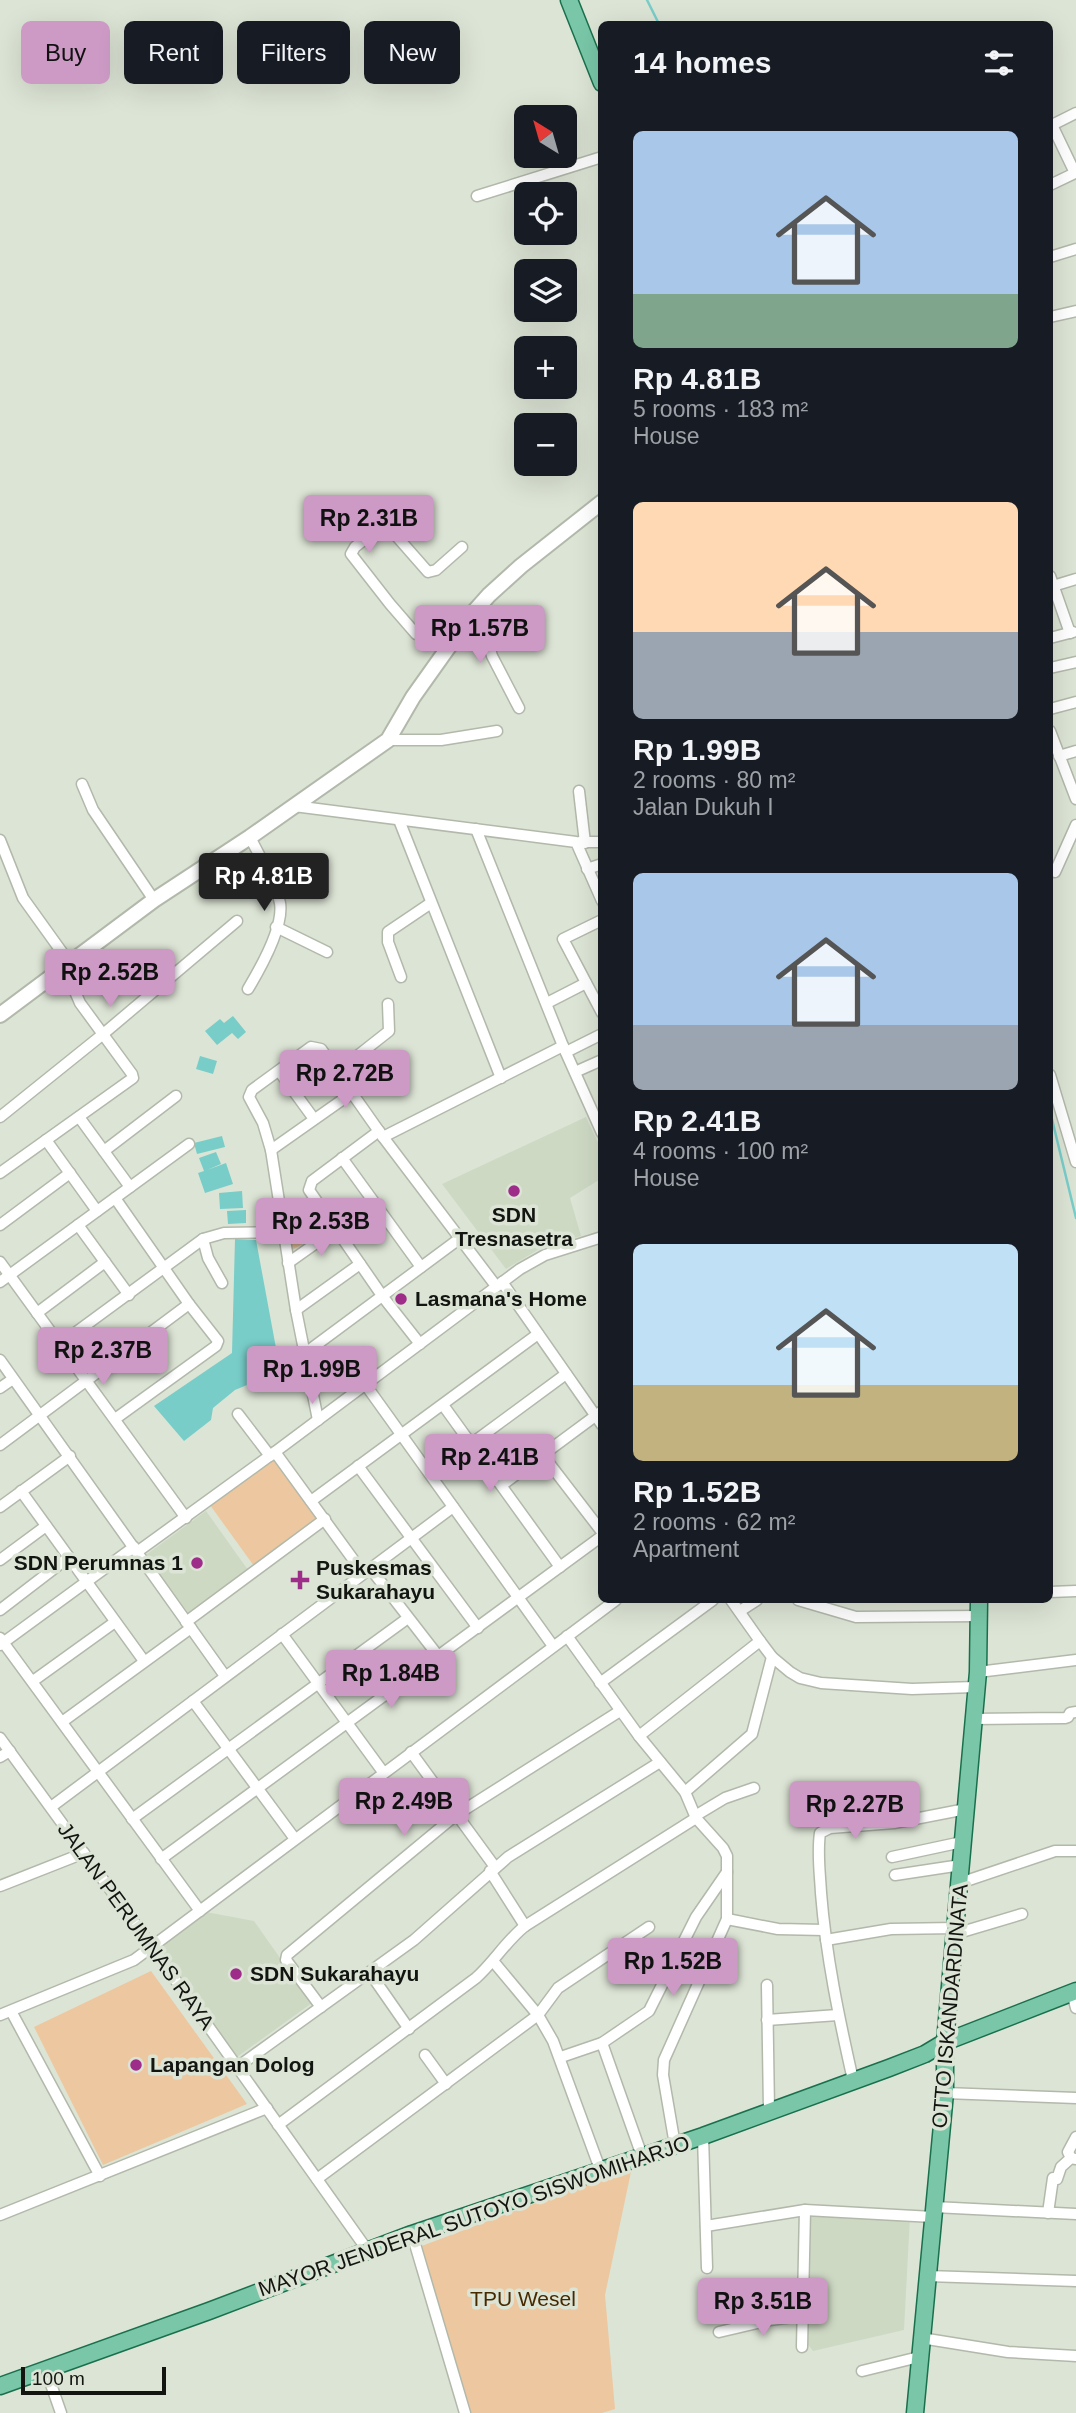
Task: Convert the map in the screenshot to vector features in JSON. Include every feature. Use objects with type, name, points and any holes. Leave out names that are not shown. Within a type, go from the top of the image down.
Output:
[{"type":"main road","points":[[569,0],[598,73]]},
{"type":"main road","name":"OTTO ISKANDARDINATA","points":[[915,2413],[945,2093],[945,2042],[973,1719],[979,1608]]},
{"type":"main road","name":"MAYOR JENDERAL SUTOYO SISWOMIHARJO","points":[[0,2386],[412,2234],[703,2136],[925,2054],[945,2042],[1075,1997]]},
{"type":"street","points":[[1053,124],[1076,113]]},
{"type":"street","points":[[1053,129],[1075,174],[1053,185]]},
{"type":"street","points":[[477,197],[598,158]]},
{"type":"street","points":[[1053,256],[1076,249]]},
{"type":"street","points":[[1053,316],[1076,310]]},
{"type":"street","points":[[0,1015],[154,900],[250,837],[388,740],[422,685],[478,607],[522,566],[598,505]]},
{"type":"street","points":[[462,547],[436,570],[428,572],[385,523],[355,547],[351,554],[416,634],[424,633],[444,618],[463,628]]},
{"type":"street","points":[[1053,581],[1076,579]]},
{"type":"street","points":[[1053,583],[1073,632],[1053,637]]},
{"type":"street","points":[[478,607],[492,656],[519,708]]},
{"type":"street","points":[[1053,667],[1076,662]]},
{"type":"street","points":[[1053,708],[1076,702]]},
{"type":"street","points":[[388,740],[442,740],[497,731]]},
{"type":"street","points":[[1053,739],[1076,799]]},
{"type":"street","points":[[1053,766],[1076,751]]},
{"type":"street","points":[[82,784],[93,810],[154,900]]},
{"type":"street","points":[[579,791],[581,843],[587,869],[598,892]]},
{"type":"street","points":[[293,806],[581,843],[598,842]]},
{"type":"street","points":[[399,820],[501,1078]]},
{"type":"street","points":[[1055,872],[1076,825]]},
{"type":"street","points":[[476,829],[598,1124]]},
{"type":"street","points":[[248,989],[262,965],[280,911],[279,900],[250,837]]},
{"type":"street","points":[[0,840],[23,898],[67,964],[80,1003],[132,1074],[132,1078],[0,1173]]},
{"type":"street","points":[[587,869],[598,865]]},
{"type":"street","points":[[401,977],[388,942],[388,932],[431,904]]},
{"type":"street","points":[[0,1117],[103,1035],[237,920]]},
{"type":"street","points":[[598,922],[563,939],[598,1006]]},
{"type":"street","points":[[276,928],[327,952]]},
{"type":"street","points":[[547,1003],[586,984]]},
{"type":"street","points":[[337,1072],[389,1031],[388,1004]]},
{"type":"street","points":[[419,1344],[311,1195],[310,1184],[342,1158],[381,1134],[598,1036]]},
{"type":"street","points":[[318,1420],[296,1310],[271,1150],[263,1123],[249,1094],[315,1046],[321,1049],[460,1239],[499,1284],[598,1414]]},
{"type":"street","points":[[575,1072],[598,1062]]},
{"type":"street","points":[[279,1071],[314,1119]]},
{"type":"street","points":[[1053,1084],[1076,1162]]},
{"type":"street","points":[[271,1150],[352,1093]]},
{"type":"street","points":[[104,1151],[176,1096]]},
{"type":"street","points":[[79,1117],[130,1187]]},
{"type":"street","points":[[46,1140],[97,1211]]},
{"type":"street","points":[[0,1282],[189,1144]]},
{"type":"street","points":[[342,1158],[421,1267]]},
{"type":"street","points":[[0,1225],[70,1173]]},
{"type":"street","points":[[114,1198],[188,1304],[218,1341],[218,1344],[114,1419]]},
{"type":"street","points":[[78,1225],[129,1295]]},
{"type":"street","points":[[288,1263],[336,1229]]},
{"type":"street","points":[[60,1344],[203,1238],[223,1233],[283,1232]]},
{"type":"street","points":[[203,1238],[208,1258],[222,1283]]},
{"type":"street","points":[[200,1911],[33,1681],[1,1642],[86,1581],[186,1518],[533,1261],[598,1238]]},
{"type":"street","points":[[304,1354],[460,1239]]},
{"type":"street","points":[[0,1262],[186,1518]]},
{"type":"street","points":[[37,1312],[105,1262]]},
{"type":"street","points":[[296,1310],[360,1264]]},
{"type":"street","points":[[0,1445],[188,1304]]},
{"type":"street","points":[[311,1501],[538,1334]]},
{"type":"street","points":[[0,1360],[225,1676]]},
{"type":"street","points":[[471,1444],[566,1374]]},
{"type":"street","points":[[0,1388],[13,1379]]},
{"type":"street","points":[[365,1384],[553,1646]]},
{"type":"street","points":[[443,1405],[560,1567]]},
{"type":"street","points":[[238,1414],[439,1657]]},
{"type":"street","points":[[502,1485],[542,1454],[598,1418]]},
{"type":"street","points":[[542,1454],[598,1529]]},
{"type":"street","points":[[0,1507],[70,1456]]},
{"type":"street","points":[[358,1466],[478,1628]]},
{"type":"street","points":[[21,1492],[144,1661]]},
{"type":"street","points":[[51,1807],[453,1507]]},
{"type":"street","points":[[62,1722],[325,1519]]},
{"type":"street","points":[[0,1560],[46,1526]]},
{"type":"street","points":[[161,1859],[439,1657],[598,1537]]},
{"type":"street","points":[[0,1610],[69,1557]]},
{"type":"street","points":[[1053,1591],[1076,1591]]},
{"type":"street","points":[[0,2015],[134,1960],[612,1603]]},
{"type":"street","points":[[600,1683],[709,1603]]},
{"type":"street","points":[[733,1603],[772,1657],[800,1678],[821,1683],[912,1689],[1076,1660]]},
{"type":"street","points":[[740,1611],[752,1603]]},
{"type":"street","points":[[808,1603],[856,1617],[979,1608]]},
{"type":"street","points":[[132,1819],[408,1618]]},
{"type":"street","points":[[33,1681],[116,1622]]},
{"type":"street","points":[[282,1634],[383,1772]]},
{"type":"street","points":[[567,1636],[620,1711],[685,1792],[696,1817],[725,1852],[727,1919],[664,2060],[664,2083],[675,2144]]},
{"type":"street","points":[[639,1735],[760,1641]]},
{"type":"street","points":[[685,1792],[752,1734],[772,1657]]},
{"type":"street","points":[[193,1701],[295,1839]]},
{"type":"street","points":[[321,2007],[286,1960],[287,1955],[456,1815],[620,1711]]},
{"type":"street","points":[[973,1719],[1065,1718],[1076,1712]]},
{"type":"street","name":"JALAN PERUMNAS RAYA","points":[[0,1738],[368,2251]]},
{"type":"street","points":[[0,1757],[10,1751]]},
{"type":"street","points":[[411,1752],[493,1869],[526,1926]]},
{"type":"street","points":[[236,2067],[414,1940],[493,1869],[525,1845],[660,1762]]},
{"type":"street","points":[[278,2125],[476,1978],[494,1961],[512,1937],[526,1926],[725,1798],[754,1788]]},
{"type":"street","points":[[853,2080],[838,2015],[825,1935],[818,1859],[822,1831],[830,1828],[894,1824],[965,1809]]},
{"type":"street","points":[[892,1857],[962,1842]]},
{"type":"street","points":[[960,1883],[1055,1851],[1076,1851]]},
{"type":"street","points":[[0,1886],[84,1853]]},
{"type":"street","points":[[895,1875],[961,1865]]},
{"type":"street","points":[[557,2049],[602,2043],[651,2008],[685,1936],[727,1872]]},
{"type":"street","points":[[727,1919],[825,1935],[891,1930],[956,1931],[1023,1914]]},
{"type":"street","points":[[317,2179],[538,2015],[558,1988],[649,1927]]},
{"type":"street","points":[[494,1961],[538,2015],[557,2049],[600,2169]]},
{"type":"street","points":[[370,1973],[409,2029]]},
{"type":"street","points":[[767,1985],[769,2110]]},
{"type":"street","points":[[11,2011],[100,2176]]},
{"type":"street","points":[[767,2020],[838,2015]]},
{"type":"street","points":[[602,2043],[642,2156]]},
{"type":"street","points":[[425,2055],[446,2084]]},
{"type":"street","points":[[945,2093],[1076,2098]]},
{"type":"street","points":[[0,2215],[267,2108]]},
{"type":"street","points":[[703,2136],[707,2268]]},
{"type":"street","points":[[1048,2213],[1054,2178],[1057,2179],[1060,2167],[1073,2159],[1068,2152],[1076,2137]]},
{"type":"street","points":[[802,2347],[805,2210]]},
{"type":"street","points":[[706,2226],[805,2210],[1076,2214]]},
{"type":"street","points":[[412,2234],[465,2413]]},
{"type":"street","points":[[927,2276],[1076,2281]]},
{"type":"street","points":[[719,2332],[801,2316]]},
{"type":"street","points":[[921,2338],[1008,2352],[1076,2356]]},
{"type":"street","points":[[862,2371],[919,2357]]},
{"type":"street","points":[[46,2370],[61,2413]]},
{"type":"shaded area","name":"SDN Tresnasetra","points":[[586,1117],[598,1142],[598,1180],[570,1198],[581,1236],[541,1248],[506,1269],[442,1184]]},
{"type":"shaded area","name":"SDN Perumnas 1","points":[[206,1511],[248,1570],[189,1614],[146,1555]]},
{"type":"shaded area","name":"SDN Sukarahayu","points":[[206,1912],[254,1921],[312,2003],[237,2057],[160,1946]]},
{"type":"shaded area","points":[[809,2213],[910,2217],[904,2330],[813,2351],[803,2338]]},
{"type":"green space","points":[[309,1200],[321,1234],[292,1250],[284,1205]]},
{"type":"green space","points":[[276,1457],[321,1519],[254,1566],[210,1505]]},
{"type":"green space","name":"Lapangan Dolog","points":[[151,1971],[247,2104],[103,2165],[34,2027]]},
{"type":"green space","name":"TPU Wesel","points":[[632,2167],[605,2295],[615,2409],[602,2413],[471,2413],[419,2247]]},
{"type":"water","points":[[233,1016],[246,1032],[238,1039],[232,1033],[217,1045],[205,1031],[220,1019],[224,1023]]},
{"type":"water","points":[[200,1056],[217,1061],[213,1074],[196,1069]]},
{"type":"water","points":[[222,1136],[225,1147],[197,1154],[194,1143]]},
{"type":"water","points":[[216,1152],[221,1164],[207,1170],[226,1163],[233,1184],[205,1193],[198,1173],[204,1171],[199,1158]]},
{"type":"water","points":[[242,1191],[243,1208],[220,1209],[219,1193]]},
{"type":"water","points":[[246,1210],[246,1223],[228,1224],[227,1211]]},
{"type":"water","points":[[235,1239],[256,1240],[284,1377],[276,1389],[247,1385],[235,1390],[213,1408],[211,1420],[184,1441],[154,1406],[232,1353]]},
{"type":"waterway","points":[[647,0],[658,21]]},
{"type":"waterway","points":[[1053,1123],[1076,1218]]},
{"type":"place","name":"SDN Tresnasetra","points":[[514,1191]]},
{"type":"place","name":"Lasmana's Home","points":[[401,1299]]},
{"type":"place","name":"SDN Perumnas 1","points":[[197,1563]]},
{"type":"place","name":"Puskesmas Sukarahayu","points":[[300,1580]]},
{"type":"place","name":"SDN Sukarahayu","points":[[236,1974]]},
{"type":"place","name":"Lapangan Dolog","points":[[136,2065]]}]
